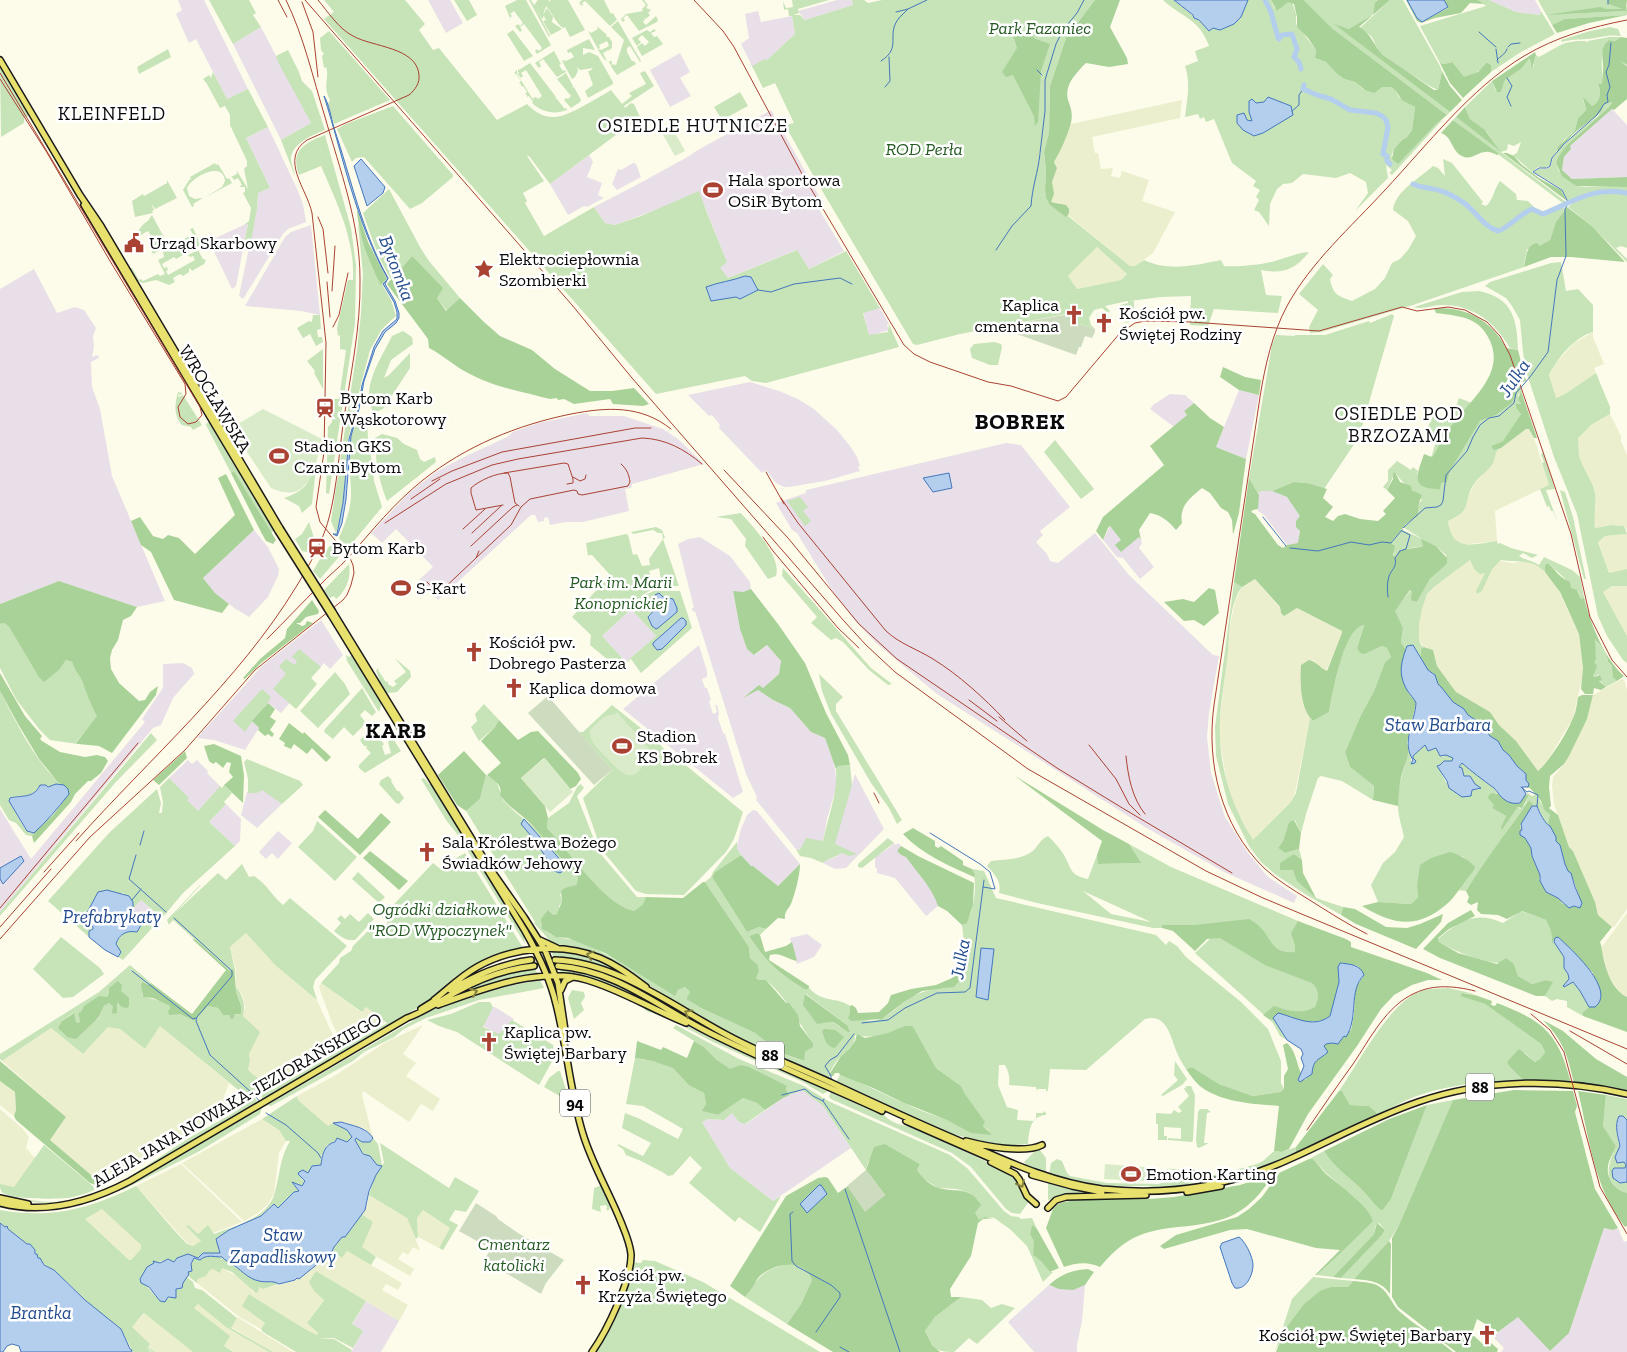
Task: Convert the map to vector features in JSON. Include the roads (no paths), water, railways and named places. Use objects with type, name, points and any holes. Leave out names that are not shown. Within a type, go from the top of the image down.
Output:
[{"type":"main road","name":"WROCŁAWSKA","points":[[0,60],[80,195],[87,211],[352,647]]},
{"type":"main road","name":"94","points":[[352,647],[489,867],[544,950],[556,976],[560,993],[565,1029],[564,1040]]},
{"type":"main road","name":"94","points":[[352,647],[525,931],[536,950],[547,977],[556,1004],[575,1104],[583,1135],[616,1209],[628,1241],[630,1252],[630,1265],[625,1288],[592,1352]]},
{"type":"main road","points":[[518,952],[526,945],[525,931]]},
{"type":"main road","points":[[533,931],[544,943],[563,949]]},
{"type":"main road","name":"88","points":[[536,950],[563,949],[587,954],[610,963],[663,999],[745,1044],[834,1087],[1040,1177],[1098,1188],[1145,1192],[1176,1190],[1227,1181],[1285,1161],[1419,1101],[1476,1088],[1537,1083],[1566,1084],[1627,1095]]},
{"type":"main road","points":[[434,1000],[482,964],[502,956],[536,950]]},
{"type":"main road","points":[[555,960],[586,964],[610,972],[663,999]]},
{"type":"main road","name":"ALEJA JANA NOWAKA-JEZIORAŃSKIEGO","points":[[0,1203],[18,1206],[49,1206],[82,1202],[116,1189],[256,1108],[479,974],[498,966],[532,963],[483,978],[407,1018]]},
{"type":"main road","points":[[558,966],[587,970],[613,979],[704,1030]]},
{"type":"main road","points":[[423,1011],[491,986],[547,977]]},
{"type":"main road","name":"88","points":[[547,977],[574,977],[597,983],[827,1083]]},
{"type":"main road","points":[[560,993],[565,981],[574,977]]},
{"type":"main road","name":"88","points":[[1054,1180],[1093,1191],[1146,1195],[1194,1191],[1250,1178],[1290,1162],[1392,1115],[1423,1103],[1458,1094],[1500,1088],[1536,1086],[1567,1087],[1627,1095]]},
{"type":"main road","points":[[951,1139],[1004,1148],[1035,1148],[1042,1145]]},
{"type":"main road","points":[[951,1139],[1015,1174],[1027,1196],[1036,1204]]},
{"type":"main road","points":[[1194,1174],[1208,1180],[1227,1181]]},
{"type":"main road","points":[[1048,1208],[1056,1200],[1066,1197],[1146,1195]]},
{"type":"main road","name":"ALEJA JANA NOWAKA-JEZIORAŃSKIEGO","points":[[0,1198],[49,1206]]},
{"type":"water","points":[[1174,0],[1248,0],[1241,17],[1234,24],[1220,30],[1213,28],[1209,31],[1199,20],[1194,18],[1193,15]]},
{"type":"water","points":[[1407,0],[1444,0],[1448,7],[1422,22],[1417,18]]},
{"type":"water","points":[[324,96],[364,224],[388,279],[367,235],[351,189]]},
{"type":"water","points":[[1268,97],[1291,106],[1293,115],[1263,133],[1254,136],[1243,130],[1237,123],[1237,115],[1244,113],[1247,120],[1252,121],[1249,112],[1249,101],[1252,99],[1256,103],[1264,102]]},
{"type":"water","points":[[361,159],[385,187],[383,193],[367,206],[354,166]]},
{"type":"water","points":[[745,276],[751,277],[758,290],[740,299],[736,297],[711,301],[706,287]]},
{"type":"water","points":[[387,280],[385,284],[395,301],[399,318],[385,332],[375,349],[364,381],[359,409],[351,436],[346,499],[342,523],[337,536],[333,534],[337,534],[343,503],[349,439],[358,409],[362,385],[374,347],[383,331],[397,319],[394,302],[383,284]]},
{"type":"water","points":[[949,473],[952,488],[933,492],[923,478]]},
{"type":"water","points":[[659,593],[663,597],[673,599],[677,612],[656,629],[652,626],[648,617],[657,607],[654,599],[655,595]]},
{"type":"water","points":[[681,618],[686,621],[686,625],[662,649],[657,650],[653,643]]},
{"type":"water","name":"Staw Barbara","points":[[1413,645],[1428,670],[1435,675],[1438,684],[1453,702],[1483,725],[1490,736],[1498,741],[1503,750],[1526,774],[1526,780],[1529,784],[1528,787],[1522,787],[1526,794],[1520,803],[1512,803],[1505,800],[1494,788],[1462,763],[1459,767],[1462,768],[1464,776],[1470,776],[1475,784],[1481,788],[1472,790],[1471,796],[1462,797],[1449,788],[1447,781],[1437,766],[1444,761],[1452,761],[1453,758],[1446,755],[1440,756],[1436,748],[1428,751],[1425,745],[1413,756],[1416,761],[1411,764],[1413,760],[1408,746],[1408,739],[1416,703],[1404,684],[1401,667],[1407,646]]},
{"type":"water","points":[[56,784],[64,785],[68,789],[69,794],[34,833],[27,831],[9,801],[10,798],[27,796],[34,793],[40,785],[48,787]]},
{"type":"water","points":[[1532,806],[1537,806],[1542,818],[1550,826],[1556,841],[1560,845],[1565,864],[1571,873],[1582,903],[1580,908],[1574,906],[1569,908],[1558,898],[1546,892],[1540,881],[1540,875],[1532,856],[1531,848],[1525,838],[1520,835],[1522,830],[1521,824]]},
{"type":"water","points":[[524,819],[564,864],[564,870],[560,873],[554,871],[537,843],[521,824]]},
{"type":"water","points":[[21,856],[24,861],[3,884],[0,879],[0,868]]},
{"type":"water","name":"Prefabrykaty","points":[[107,890],[129,896],[133,902],[133,910],[144,920],[137,932],[127,932],[121,935],[116,944],[121,952],[118,957],[105,950],[89,937],[89,931],[93,927],[86,919],[98,892]]},
{"type":"water","points":[[1558,937],[1590,970],[1596,981],[1600,991],[1600,1000],[1595,1007],[1589,1007],[1573,982],[1563,986],[1569,979],[1564,968],[1564,957],[1554,942],[1555,938]]},
{"type":"water","points":[[981,948],[994,949],[988,1000],[976,997]]},
{"type":"water","points":[[1340,963],[1358,967],[1364,975],[1356,989],[1350,1029],[1346,1037],[1344,1036],[1338,1044],[1332,1043],[1324,1046],[1328,1052],[1315,1063],[1312,1074],[1300,1082],[1298,1080],[1304,1066],[1301,1058],[1303,1054],[1301,1049],[1287,1040],[1273,1018],[1278,1013],[1304,1021],[1317,1022],[1330,1016],[1339,982],[1338,967]]},
{"type":"water","points":[[1619,1116],[1623,1116],[1627,1120],[1627,1182],[1620,1183],[1613,1178],[1612,1171],[1614,1168],[1625,1168],[1626,1165],[1624,1162],[1617,1163],[1615,1157],[1620,1146],[1617,1135]]},
{"type":"water","name":"Staw Zapadliskowy","points":[[341,1122],[359,1127],[370,1134],[373,1138],[370,1142],[362,1142],[356,1138],[355,1140],[363,1154],[370,1156],[377,1165],[382,1166],[369,1191],[365,1210],[345,1237],[342,1237],[334,1247],[329,1258],[326,1257],[299,1279],[279,1284],[252,1279],[222,1257],[208,1256],[200,1260],[194,1258],[191,1264],[192,1271],[188,1272],[189,1274],[182,1288],[176,1289],[176,1298],[168,1297],[165,1302],[160,1301],[149,1287],[141,1283],[140,1279],[147,1267],[154,1263],[153,1261],[160,1263],[168,1259],[174,1262],[177,1258],[188,1254],[198,1258],[203,1253],[220,1253],[216,1239],[229,1230],[261,1216],[274,1204],[278,1208],[294,1192],[299,1191],[292,1182],[302,1186],[305,1181],[298,1174],[299,1172],[303,1170],[308,1173],[312,1166],[321,1165],[326,1148],[335,1142],[337,1138],[347,1142],[352,1137],[347,1130],[333,1123]]},
{"type":"water","points":[[819,1185],[827,1194],[807,1213],[800,1204]]},
{"type":"water","name":"Brantka","points":[[0,1223],[5,1227],[7,1226],[8,1229],[27,1244],[30,1244],[44,1265],[54,1270],[85,1300],[121,1329],[132,1350],[131,1352],[21,1352],[19,1346],[12,1344],[7,1346],[3,1352],[0,1352]]},
{"type":"water","points":[[1239,1237],[1252,1257],[1253,1265],[1252,1273],[1246,1284],[1235,1288],[1220,1247],[1222,1243]]},
{"type":"waterway","points":[[896,12],[908,9],[927,0]]},
{"type":"waterway","points":[[1040,153],[1045,111],[1045,80],[1056,44],[1063,30],[1077,13],[1084,0]]},
{"type":"waterway","name":"Bytomka","points":[[1265,0],[1271,12],[1278,38],[1282,35],[1292,34],[1297,49],[1294,57],[1299,62],[1301,69]]},
{"type":"waterway","points":[[899,18],[908,9]]},
{"type":"waterway","points":[[881,61],[891,51],[893,46],[893,30],[899,18]]},
{"type":"waterway","points":[[1479,32],[1496,47]]},
{"type":"waterway","points":[[1508,47],[1511,44],[1520,43]]},
{"type":"waterway","points":[[1568,202],[1562,190],[1533,172],[1539,168],[1550,166],[1552,158],[1564,144],[1597,115],[1604,104],[1608,102],[1607,95],[1610,87],[1606,72],[1609,65],[1611,43]]},
{"type":"waterway","points":[[1496,49],[1498,63]]},
{"type":"waterway","points":[[1497,60],[1507,49]]},
{"type":"waterway","points":[[885,87],[890,81],[889,57]]},
{"type":"waterway","points":[[1037,70],[1042,75]]},
{"type":"waterway","points":[[1507,78],[1512,86],[1507,97],[1511,106]]},
{"type":"waterway","name":"Bytomka","points":[[1304,85],[1303,89],[1331,99],[1350,110],[1376,113],[1382,116],[1386,120],[1388,127],[1383,154],[1387,156],[1387,161],[1390,164]]},
{"type":"waterway","points":[[1292,111],[1299,105],[1299,95],[1303,89]]},
{"type":"waterway","points":[[996,250],[1012,226],[1031,206],[1040,154]]},
{"type":"waterway","name":"Bytomka","points":[[1413,184],[1437,190],[1454,197],[1466,204],[1492,229],[1498,231],[1532,209],[1543,214],[1584,196],[1603,192],[1627,193]]},
{"type":"waterway","name":"Julka","points":[[1403,528],[1425,508],[1441,505],[1446,475],[1467,451],[1480,425],[1489,418],[1499,416],[1514,403],[1516,393],[1548,352],[1557,280],[1566,256],[1565,209],[1574,199]]},
{"type":"waterway","points":[[758,290],[771,292],[794,284],[840,278],[852,284]]},
{"type":"waterway","name":"Julka","points":[[1263,517],[1286,546]]},
{"type":"waterway","name":"Julka","points":[[1290,548],[1318,551],[1351,542],[1369,545],[1382,542],[1391,543],[1402,530]]},
{"type":"waterway","points":[[1388,597],[1388,581],[1395,566],[1395,558],[1400,551],[1406,549],[1410,535],[1402,531]]},
{"type":"waterway","points":[[1521,787],[1527,792],[1538,795],[1537,806]]},
{"type":"waterway","points":[[140,845],[144,831]]},
{"type":"waterway","points":[[930,833],[990,872],[995,889],[983,887]]},
{"type":"waterway","points":[[136,855],[129,879],[166,912]]},
{"type":"waterway","name":"Julka","points":[[862,1023],[888,1020],[905,1008],[937,993],[965,992],[970,988],[984,880]]},
{"type":"waterway","points":[[132,900],[141,889]]},
{"type":"waterway","points":[[174,918],[232,971],[232,976],[197,1017],[196,1021],[210,1055],[253,1094]]},
{"type":"waterway","points":[[132,971],[193,1019],[196,1018]]},
{"type":"waterway","points":[[831,1082],[831,1076],[825,1066],[837,1056],[854,1034]]},
{"type":"waterway","points":[[782,1095],[805,1089],[823,1101]]},
{"type":"waterway","points":[[256,1097],[261,1103]]},
{"type":"waterway","points":[[824,1099],[823,1101],[849,1139]]},
{"type":"waterway","points":[[266,1113],[286,1125],[318,1153],[321,1158]]},
{"type":"waterway","points":[[845,1189],[900,1352]]},
{"type":"waterway","points":[[793,1212],[790,1214],[792,1261],[796,1266],[831,1285],[840,1293],[840,1297],[816,1332]]},
{"type":"waterway","points":[[840,1347],[849,1352]]},
{"type":"tunnel","points":[[531,960],[552,960]]},
{"type":"tram line","points":[[694,0],[723,31],[734,47],[801,172],[904,345],[914,354],[930,362],[988,382],[1011,386],[1058,401],[1066,397],[1120,333],[1135,323],[1145,321],[1191,322],[1319,331],[1402,307],[1417,311],[1448,307],[1465,310],[1487,322],[1500,336],[1510,355],[1571,534],[1590,617],[1612,660],[1627,677]]},
{"type":"tram line","points":[[0,73],[200,407],[202,415],[196,422],[188,424],[180,417],[178,407],[186,394],[185,384],[46,151],[0,79]]},
{"type":"railway","points":[[278,0],[287,17]]},
{"type":"railway","points":[[76,841],[192,719],[248,655],[273,622],[306,570],[320,542],[330,514],[357,334],[360,297],[359,258],[353,217],[343,177],[303,43],[286,0]]},
{"type":"railway","points":[[305,0],[572,305],[632,378],[844,621],[895,672],[1028,769],[1206,871],[1263,898],[1627,1049]]},
{"type":"railway","points":[[0,939],[90,837],[185,750],[255,670],[343,600],[351,585],[354,573],[350,558],[320,522],[316,507],[324,452],[326,343],[312,213],[297,175],[295,156],[299,148],[307,140],[409,95],[417,86],[419,75],[411,59],[402,53],[361,40],[348,33],[334,20],[318,0]]},
{"type":"railway","points":[[302,2],[313,32],[318,77]]},
{"type":"railway","points":[[1367,934],[1291,888],[1264,868],[1237,833],[1227,813],[1215,771],[1212,749],[1214,705],[1260,397],[1270,350],[1287,306],[1308,275],[1332,245],[1450,118],[1486,84],[1524,56],[1549,43],[1600,26],[1627,20]]},
{"type":"railway","points":[[318,217],[323,229],[328,273]]},
{"type":"railway","points":[[332,291],[335,246]]},
{"type":"railway","points":[[333,327],[339,315],[348,273]]},
{"type":"railway","points":[[327,282],[330,317]]},
{"type":"railway","points":[[267,639],[344,562],[402,498],[439,468],[474,447],[531,424],[571,414],[598,410],[611,409],[636,412],[660,421],[671,429]]},
{"type":"railway","points":[[432,481],[452,471],[502,452],[635,428],[651,428]]},
{"type":"railway","points":[[385,523],[446,484],[492,465],[518,459],[642,438],[659,440],[674,446],[702,464]]},
{"type":"railway","points":[[504,473],[564,463],[568,464],[573,479],[573,483],[567,484]]},
{"type":"railway","points":[[476,558],[511,525],[521,507],[530,499],[574,490],[582,495],[628,486],[630,482],[628,475],[621,464]]},
{"type":"railway","points":[[724,470],[788,538],[859,624],[897,659],[1057,768],[1232,873]]},
{"type":"railway","points":[[766,472],[784,504]]},
{"type":"railway","points":[[503,505],[476,510],[471,488],[488,478],[508,473],[515,503],[519,506]]},
{"type":"railway","points":[[573,477],[580,481],[585,479],[586,475]]},
{"type":"railway","points":[[411,499],[440,479]]},
{"type":"railway","points":[[781,498],[798,523],[886,631],[952,672],[980,695],[1005,720]]},
{"type":"railway","points":[[471,546],[517,505]]},
{"type":"railway","points":[[472,533],[501,506]]},
{"type":"railway","points":[[463,529],[485,509]]},
{"type":"railway","points":[[763,537],[838,628],[859,648]]},
{"type":"railway","points":[[440,592],[476,558],[479,551]]},
{"type":"railway","points":[[427,582],[436,591],[442,590]]},
{"type":"railway","points":[[969,700],[997,721]]},
{"type":"railway","points":[[999,717],[1027,741]]},
{"type":"railway","points":[[0,908],[138,743]]},
{"type":"railway","points":[[1089,745],[1116,779],[1129,804],[1140,815]]},
{"type":"railway","points":[[1126,756],[1131,786],[1145,814]]},
{"type":"railway","points":[[874,793],[879,803]]},
{"type":"railway","points":[[44,872],[79,833]]},
{"type":"railway","points":[[0,927],[51,869]]},
{"type":"railway","points":[[1307,1130],[1380,1024],[1395,1006],[1415,993],[1430,988],[1452,987],[1475,991]]},
{"type":"railway","points":[[1531,1014],[1550,1030],[1564,1052],[1600,1187],[1627,1234]]},
{"type":"railway","points":[[1570,1031],[1627,1064]]},
{"type":"place","name":"Hala sportowa OSiR Bytom","points":[[713,190]]},
{"type":"place","name":"Urząd Skarbowy","points":[[134,243]]},
{"type":"place","name":"Elektrociepłownia Szombierki","points":[[484,269]]},
{"type":"place","name":"Kaplica cmentarna","points":[[1074,315]]},
{"type":"place","name":"Kościół pw. Świętej Rodziny","points":[[1104,323]]},
{"type":"place","name":"Bytom Karb Wąskotorowy","points":[[325,408]]},
{"type":"place","name":"Stadion GKS Czarni Bytom","points":[[279,456]]},
{"type":"place","name":"Bytom Karb","points":[[317,548]]},
{"type":"place","name":"S-Kart","points":[[401,588]]},
{"type":"place","name":"Kościół pw. Dobrego Pasterza","points":[[474,652]]},
{"type":"place","name":"Kaplica domowa","points":[[514,688]]},
{"type":"place","name":"Stadion KS Bobrek","points":[[622,746]]},
{"type":"place","name":"Sala Królestwa Bożego Świadków Jehowy","points":[[427,852]]},
{"type":"place","name":"Kaplica pw. Świętej Barbary","points":[[489,1042]]},
{"type":"place","name":"Emotion Karting","points":[[1131,1174]]},
{"type":"place","name":"Kościół pw. Krzyża Świętego","points":[[583,1285]]},
{"type":"place","name":"Kościół pw. Świętej Barbary","points":[[1487,1335]]},
{"type":"district","name":"KLEINFELD","points":[[112,113]]},
{"type":"district","name":"OSIEDLE HUTNICZE","points":[[693,125]]},
{"type":"district","name":"BOBREK","points":[[1020,421]]},
{"type":"district","name":"OSIEDLE POD BRZOZAMI","points":[[1399,424]]},
{"type":"district","name":"KARB","points":[[396,730]]},
{"type":"park label","name":"Park Fazaniec","points":[[1040,28]]},
{"type":"park label","name":"ROD Perła","points":[[924,149]]},
{"type":"park label","name":"Park im. Marii Konopnickiej","points":[[621,592]]},
{"type":"park label","name":"Ogródki działkowe \"ROD Wypoczynek\"","points":[[440,920]]},
{"type":"park label","name":"Cmentarz katolicki","points":[[514,1254]]}]
